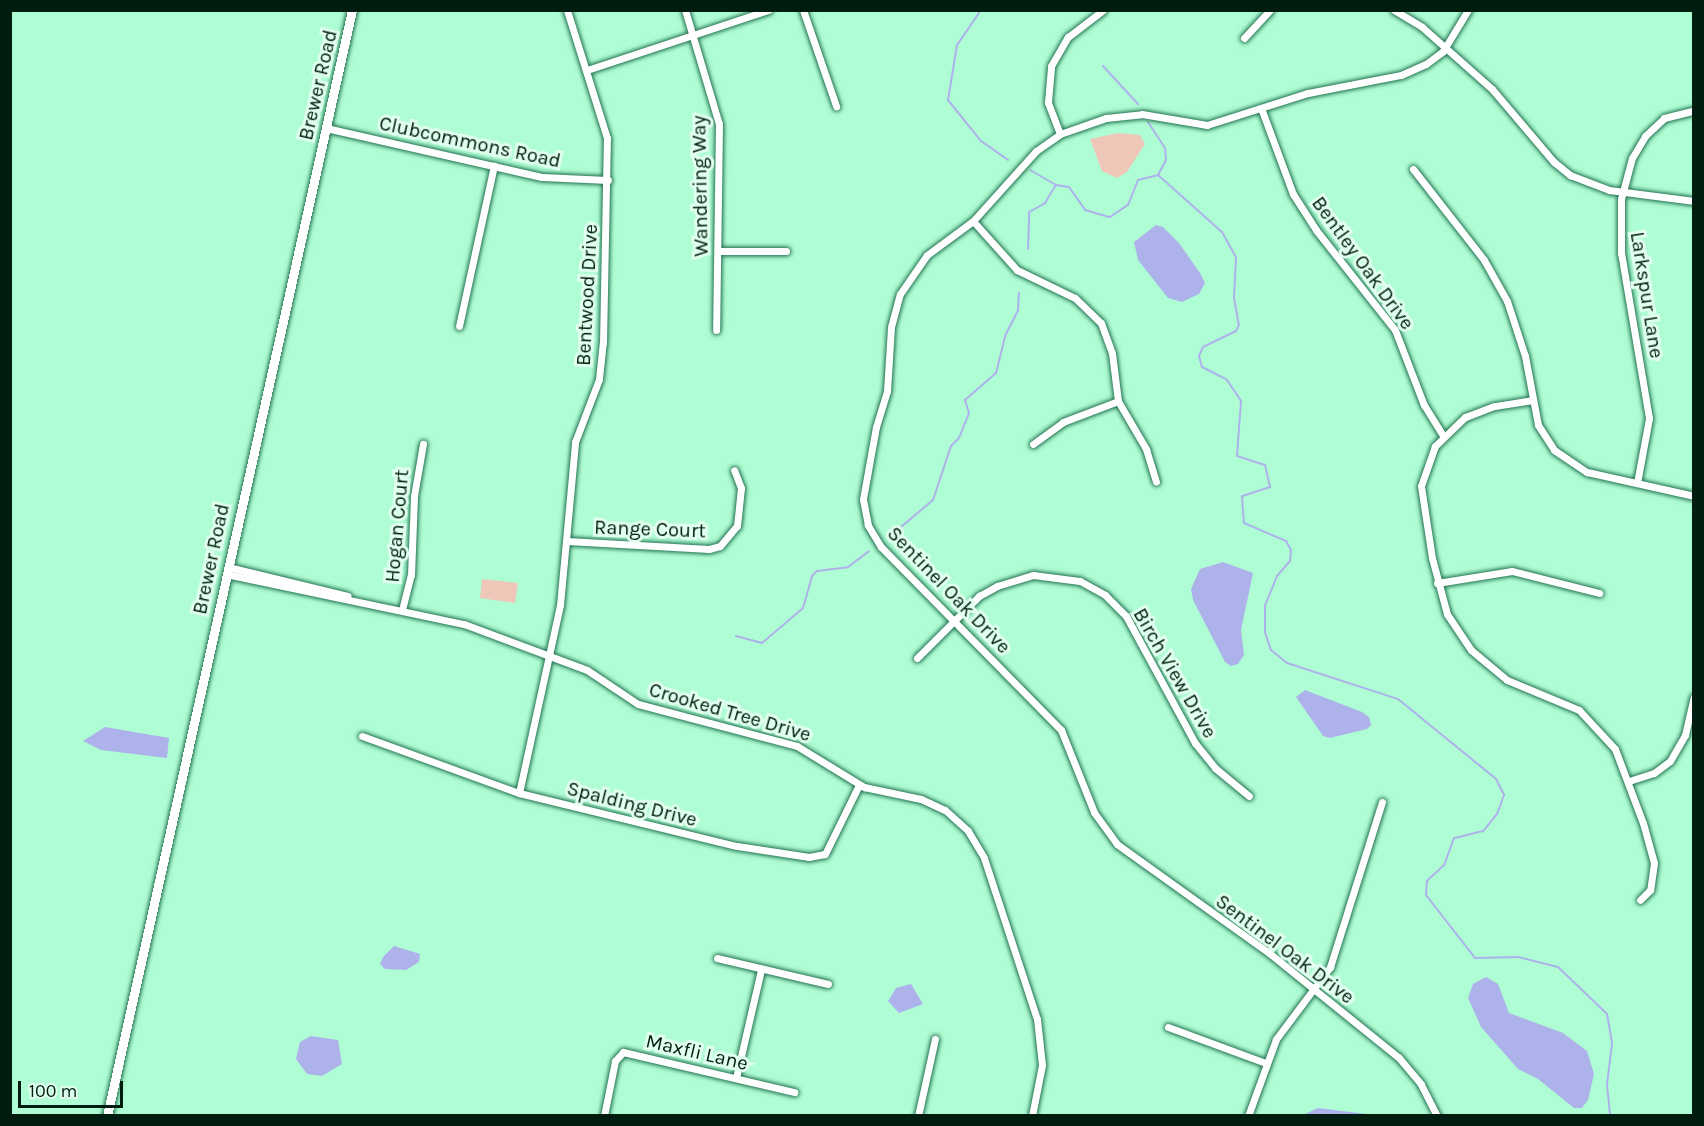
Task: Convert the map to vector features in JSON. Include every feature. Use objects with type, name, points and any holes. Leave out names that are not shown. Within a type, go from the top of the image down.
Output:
[{"type":"street","name":"Brewer Road","points":[[106,1116],[352,10]]},
{"type":"street","name":"Bentwood Drive","points":[[519,793],[562,594],[575,442],[602,364],[608,180],[605,127],[567,10]]},
{"type":"street","name":"Wandering Way","points":[[685,10],[719,124],[716,330]]},
{"type":"street","points":[[587,70],[768,10]]},
{"type":"street","points":[[803,10],[836,106]]},
{"type":"street","points":[[1060,134],[1048,102],[1051,66],[1068,37],[1103,10]]},
{"type":"street","points":[[1244,38],[1270,10]]},
{"type":"street","points":[[1394,10],[1447,47],[1496,93],[1562,169],[1584,182],[1622,192],[1694,201]]},
{"type":"street","name":"Sentinel Oak Drive","points":[[1437,1116],[1421,1084],[1404,1063],[1314,989],[1118,844],[1094,812],[1061,730],[876,540],[865,517],[863,490],[887,392],[891,327],[900,294],[927,255],[973,221],[1036,151],[1060,134],[1117,116],[1152,115],[1197,125],[1224,121],[1308,93],[1401,75],[1426,64],[1447,47],[1468,10]]},
{"type":"street","name":"Bentley Oak Drive","points":[[1261,108],[1293,194],[1316,230],[1395,330],[1424,405],[1443,435]]},
{"type":"street","name":"Larkspur Lane","points":[[1637,483],[1649,418],[1621,253],[1622,192],[1632,158],[1645,135],[1664,118],[1692,111]]},
{"type":"street","name":"Clubcommons Road","points":[[326,128],[558,179],[608,180]]},
{"type":"street","points":[[459,326],[494,166]]},
{"type":"street","points":[[1413,169],[1497,282],[1520,336],[1542,433],[1567,462],[1587,472],[1694,496]]},
{"type":"street","points":[[973,221],[1017,270],[1075,298],[1092,312],[1109,342],[1118,401],[1146,449],[1155,482]]},
{"type":"street","points":[[718,251],[786,251]]},
{"type":"street","points":[[1533,400],[1479,411],[1443,435],[1430,455],[1421,486],[1423,512],[1437,583],[1455,628],[1478,658],[1507,680],[1559,699],[1588,717],[1615,749],[1629,781],[1654,863],[1650,890],[1640,900]]},
{"type":"street","points":[[1033,444],[1063,422],[1118,401]]},
{"type":"street","name":"Hogan Court","points":[[402,610],[411,575],[414,496],[423,444]]},
{"type":"street","name":"Range Court","points":[[567,542],[709,549],[720,546],[737,526],[741,488],[734,470]]},
{"type":"street","name":"Crooked Tree Drive","points":[[227,571],[324,597],[362,601],[464,624],[587,670],[628,699],[648,707],[797,746],[859,785],[936,805],[958,819],[977,844],[1041,1034],[1042,1065],[1032,1116]]},
{"type":"street","points":[[1437,583],[1512,571],[1599,593]]},
{"type":"street","name":"Birch View Drive","points":[[917,658],[988,590],[1024,576],[1061,576],[1098,590],[1126,616],[1202,753],[1249,796]]},
{"type":"street","points":[[1629,781],[1659,770],[1675,754],[1685,735],[1694,697]]},
{"type":"street","name":"Spalding Drive","points":[[362,736],[519,793],[737,846],[820,857],[830,845],[859,785]]},
{"type":"street","points":[[1248,1116],[1266,1063],[1281,1030],[1314,989],[1336,952],[1382,802]]},
{"type":"street","points":[[717,958],[828,984]]},
{"type":"street","points":[[736,1078],[761,970]]},
{"type":"street","points":[[1168,1027],[1266,1063]]},
{"type":"street","points":[[918,1116],[935,1039]]},
{"type":"street","name":"Maxfli Lane","points":[[604,1116],[615,1061],[623,1052],[795,1092]]},
{"type":"shaded area","points":[[1118,133],[1140,135],[1145,144],[1127,172],[1117,178],[1102,171],[1090,139]]},
{"type":"shaded area","points":[[482,579],[518,583],[515,603],[480,598]]},
{"type":"water","points":[[1156,225],[1163,227],[1179,243],[1200,273],[1205,283],[1199,294],[1182,302],[1168,298],[1138,260],[1134,242]]},
{"type":"water","points":[[1223,562],[1253,573],[1241,630],[1244,655],[1238,664],[1231,666],[1225,662],[1193,600],[1191,589],[1200,569]]},
{"type":"water","points":[[1305,690],[1362,712],[1369,717],[1371,725],[1367,729],[1330,738],[1323,736],[1296,697]]},
{"type":"water","points":[[105,727],[169,738],[167,758],[101,750],[83,741]]},
{"type":"water","points":[[394,946],[420,954],[419,962],[406,970],[385,969],[380,964],[383,957]]},
{"type":"water","points":[[1486,977],[1498,984],[1509,1013],[1563,1033],[1587,1051],[1594,1074],[1588,1100],[1582,1108],[1574,1108],[1538,1079],[1518,1069],[1481,1027],[1468,998],[1473,984]]},
{"type":"water","points":[[911,984],[923,1004],[899,1013],[888,1001],[896,988]]},
{"type":"water","points":[[311,1036],[338,1040],[342,1064],[322,1076],[307,1074],[296,1059],[300,1042]]},
{"type":"water","points":[[1318,1108],[1375,1115],[1303,1115]]},
{"type":"waterway","points":[[981,10],[957,45],[948,100],[981,141],[1008,160]]},
{"type":"waterway","points":[[1103,66],[1138,104]]},
{"type":"waterway","points":[[1148,122],[1165,148],[1166,160],[1158,175]]},
{"type":"waterway","points":[[1030,170],[1056,185],[1069,187],[1085,210],[1110,217],[1128,205],[1138,180],[1158,175],[1222,232],[1236,257],[1234,298],[1239,325],[1236,331],[1203,347],[1199,356],[1202,367],[1227,380],[1241,401],[1237,456],[1265,465],[1270,487],[1242,496],[1244,523],[1286,541],[1291,550],[1290,561],[1277,576],[1265,605],[1265,632],[1271,650],[1287,663],[1398,699],[1496,779],[1504,795],[1497,814],[1483,831],[1454,838],[1444,865],[1427,881],[1426,895],[1475,958],[1518,957],[1558,967],[1607,1014],[1612,1043],[1607,1085],[1610,1116]]},
{"type":"waterway","points":[[1028,249],[1029,212],[1045,203],[1056,185]]},
{"type":"waterway","points":[[895,532],[933,500],[951,446],[959,438],[969,413],[965,400],[996,373],[1005,336],[1018,311],[1019,293]]},
{"type":"waterway","points":[[736,636],[762,643],[803,608],[812,576],[817,571],[848,567],[869,551]]}]
